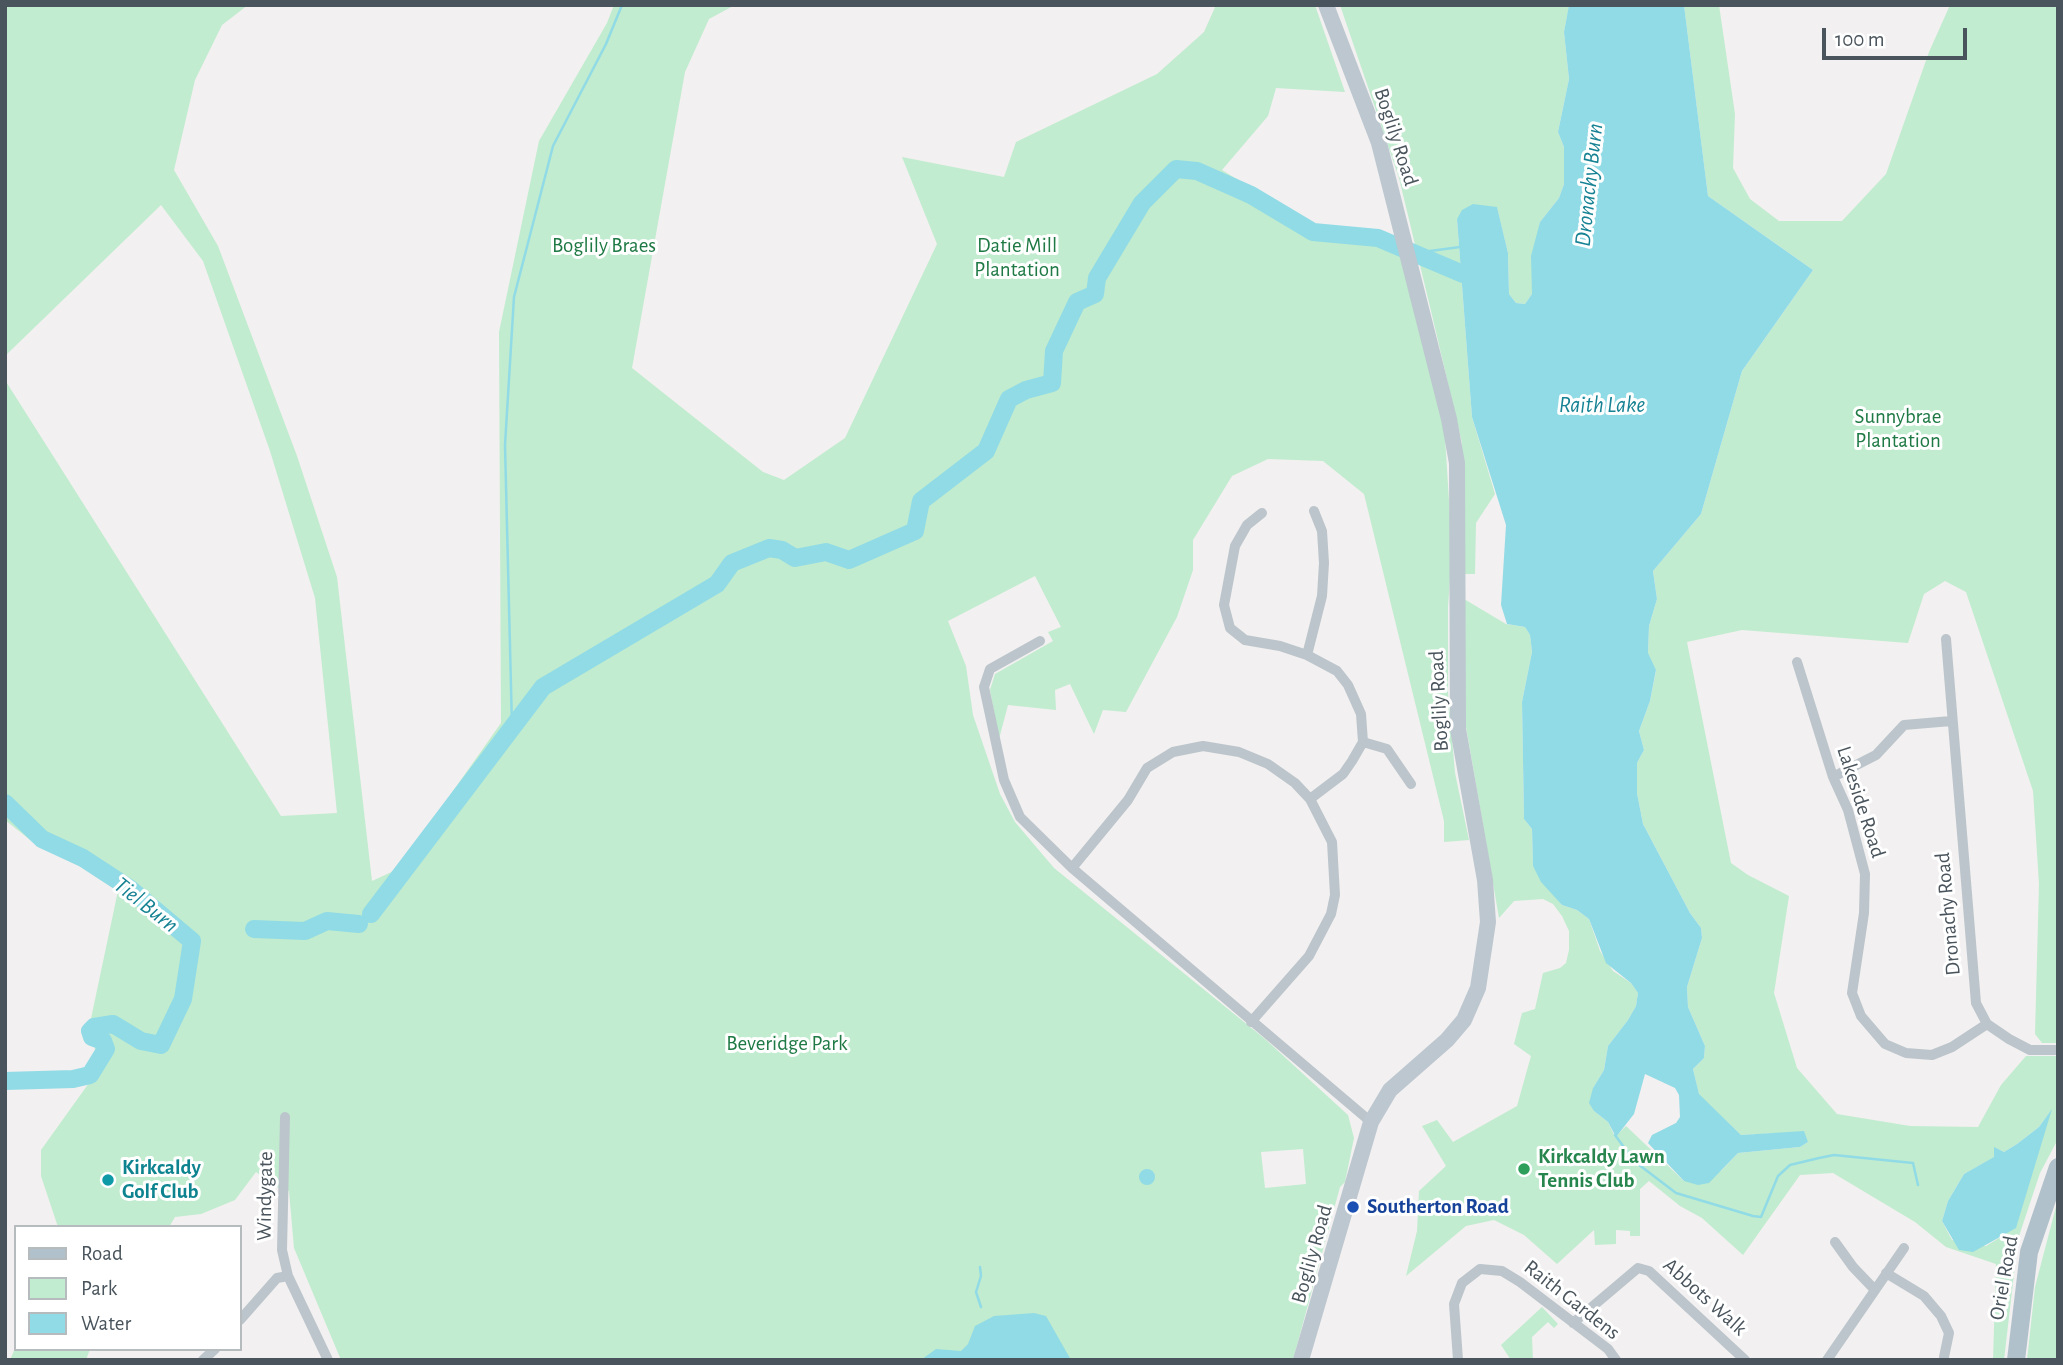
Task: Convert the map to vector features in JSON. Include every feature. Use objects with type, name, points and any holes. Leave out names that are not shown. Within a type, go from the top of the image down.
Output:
[{"type":"main road","name":"Boglily Road","points":[[1301,1360],[1371,1122],[1390,1090],[1447,1040],[1464,1020],[1478,988],[1488,922],[1485,880],[1458,729],[1457,463],[1412,262],[1379,143],[1326,5]]},
{"type":"main road","name":"Oriel Road","points":[[2016,1360],[2029,1252],[2058,1167]]},
{"type":"street","points":[[1307,654],[1322,596],[1324,574],[1322,531],[1314,511]]},
{"type":"street","points":[[1262,513],[1247,525],[1235,547],[1224,605],[1230,628],[1244,640],[1307,654],[1337,671],[1349,685],[1361,714],[1363,742],[1343,774],[1310,799]]},
{"type":"street","name":"Dronachy Road","points":[[1946,639],[1972,974],[1976,1003],[1987,1024]]},
{"type":"street","points":[[1040,641],[990,669],[984,687],[1001,768],[1020,817],[1072,868],[1371,1122]]},
{"type":"street","name":"Lakeside Road","points":[[1797,662],[1833,777],[1848,810],[1865,874],[1864,913],[1852,993],[1861,1016],[1885,1044],[1906,1053],[1933,1055],[1952,1047],[1987,1024]]},
{"type":"street","points":[[1833,777],[1876,755],[1904,724],[1951,721]]},
{"type":"street","points":[[1363,742],[1387,749],[1411,784]]},
{"type":"street","points":[[1072,868],[1128,800],[1147,768],[1173,752],[1188,747],[1218,748],[1253,757],[1283,773],[1310,799],[1328,834],[1335,859],[1331,914],[1310,957],[1251,1022]]},
{"type":"street","points":[[1987,1024],[2032,1046],[2058,1050]]},
{"type":"street","name":"Windygate","points":[[285,1117],[282,1250],[288,1276],[328,1360]]},
{"type":"street","points":[[1835,1242],[1853,1267],[1875,1290]]},
{"type":"street","points":[[1827,1360],[1904,1248]]},
{"type":"street","name":"Abbots Walk","points":[[1573,1323],[1638,1268],[1649,1271],[1745,1360]]},
{"type":"street","name":"Raith Gardens","points":[[1458,1360],[1454,1304],[1462,1283],[1480,1269],[1502,1271],[1608,1349],[1616,1360]]},
{"type":"street","points":[[1886,1273],[1924,1296],[1941,1316],[1949,1333],[1944,1357]]},
{"type":"street","points":[[242,1318],[277,1278],[288,1276]]},
{"type":"green space","points":[[5,5],[248,5],[222,25],[195,80],[174,170],[218,246],[297,456],[337,577],[372,881],[398,869],[501,723],[499,332],[539,141],[607,23],[614,5],[735,5],[709,19],[685,72],[632,368],[763,472],[784,480],[845,438],[937,244],[902,157],[1004,177],[1016,142],[1157,74],[1204,32],[1216,5],[1315,5],[1345,92],[1276,88],[1268,116],[1222,170],[1307,222],[1324,240],[1376,240],[1403,251],[1444,421],[1452,549],[1448,607],[1448,692],[1455,773],[1469,840],[1444,842],[1444,821],[1364,494],[1323,461],[1268,459],[1232,476],[1193,540],[1193,570],[1177,617],[1126,712],[1103,710],[1094,734],[1070,684],[1055,690],[1056,710],[1008,705],[999,739],[990,690],[995,674],[1053,641],[1048,632],[1061,627],[1035,576],[948,621],[966,666],[973,715],[1000,794],[1015,822],[1054,868],[1265,1039],[1348,1115],[1354,1138],[1345,1182],[1340,1187],[1293,1360],[341,1360],[294,1248],[289,1191],[280,1189],[256,1172],[235,1200],[201,1214],[175,1217],[170,1225],[57,1225],[41,1176],[41,1150],[94,1076],[96,1053],[89,1028],[119,886],[34,843],[5,820],[5,380],[281,816],[337,813],[315,598],[270,451],[203,261],[161,205],[5,356]],"holes":[[[1303,1149],[1306,1184],[1265,1188],[1261,1152]]]},
{"type":"green space","points":[[1340,5],[1569,6],[1564,32],[1569,79],[1558,132],[1564,147],[1564,184],[1559,198],[1540,222],[1532,271],[1532,294],[1525,304],[1516,303],[1509,294],[1508,253],[1497,208],[1457,219],[1472,417],[1495,494],[1476,523],[1475,574],[1463,574],[1462,443],[1432,315],[1399,178]]},
{"type":"green space","name":"Sunnybrae Plantation","points":[[1684,5],[1719,5],[1735,114],[1733,168],[1750,199],[1779,221],[1842,221],[1886,174],[1929,52],[1950,5],[2058,5],[2058,1043],[2042,1043],[2035,1034],[2039,884],[2033,791],[1966,592],[1945,581],[1924,594],[1908,643],[1742,630],[1687,642],[1731,863],[1789,896],[1774,993],[1797,1068],[1837,1114],[1910,1126],[1978,1127],[2001,1085],[2026,1056],[2058,1056],[2058,1139],[2040,1173],[2018,1239],[2004,1360],[1993,1360],[1996,1264],[1946,1247],[1915,1222],[1833,1173],[1800,1175],[1743,1255],[1702,1218],[1680,1206],[1649,1181],[1640,1189],[1640,1236],[1630,1236],[1630,1231],[1616,1230],[1616,1244],[1595,1245],[1594,1230],[1557,1264],[1524,1235],[1494,1220],[1466,1226],[1406,1276],[1417,1231],[1419,1191],[1446,1166],[1422,1126],[1437,1120],[1453,1142],[1517,1106],[1531,1056],[1514,1044],[1522,1013],[1535,1009],[1543,973],[1560,968],[1566,963],[1569,950],[1569,931],[1562,916],[1553,904],[1543,899],[1514,901],[1499,918],[1464,715],[1464,599],[1506,624],[1525,627],[1530,635],[1532,652],[1522,702],[1524,819],[1532,829],[1533,866],[1562,905],[1577,910],[1589,919],[1600,951],[1613,971],[1631,983],[1638,993],[1636,1006],[1608,1046],[1604,1070],[1593,1088],[1594,1111],[1608,1122],[1615,1137],[1626,1126],[1684,1181],[1721,1171],[1738,1153],[1800,1147],[1808,1142],[1780,1133],[1741,1135],[1699,1095],[1693,1069],[1704,1058],[1705,1046],[1688,1007],[1687,987],[1702,938],[1701,928],[1690,913],[1643,824],[1637,793],[1637,763],[1644,750],[1639,731],[1650,701],[1656,671],[1648,654],[1649,626],[1657,599],[1653,571],[1701,514],[1742,371],[1813,270],[1708,196]],"holes":[[[2051,1111],[2007,1233],[1986,1246],[1952,1240],[1942,1221],[1948,1201],[1964,1174],[1995,1157],[1994,1148],[2004,1152],[2017,1144],[2039,1127]]]},
{"type":"green space","points":[[2058,1199],[2058,1360],[2027,1360],[2035,1287]]},
{"type":"green space","points":[[1542,1307],[1558,1324],[1554,1328],[1548,1322],[1532,1337],[1533,1360],[1511,1360],[1501,1345]]},
{"type":"green space","points":[[14,1351],[89,1351],[86,1360],[10,1360]]},
{"type":"water","name":"Raith Lake","points":[[1569,5],[1684,5],[1708,196],[1813,270],[1742,371],[1701,514],[1653,571],[1657,599],[1649,626],[1648,653],[1656,670],[1650,701],[1639,731],[1644,750],[1637,763],[1637,793],[1643,824],[1690,913],[1701,928],[1702,938],[1687,987],[1688,1007],[1705,1046],[1704,1058],[1693,1069],[1699,1094],[1741,1135],[1804,1131],[1808,1142],[1800,1147],[1738,1153],[1709,1183],[1698,1185],[1684,1181],[1648,1143],[1652,1135],[1676,1123],[1680,1117],[1679,1095],[1675,1088],[1645,1074],[1634,1114],[1616,1137],[1608,1122],[1594,1111],[1589,1103],[1593,1088],[1604,1070],[1608,1046],[1636,1006],[1638,993],[1631,983],[1606,963],[1589,919],[1577,910],[1562,905],[1541,882],[1533,866],[1532,829],[1524,819],[1522,702],[1532,652],[1530,635],[1525,627],[1507,624],[1501,605],[1506,525],[1472,417],[1457,219],[1462,210],[1473,204],[1497,207],[1508,253],[1509,294],[1516,303],[1525,304],[1532,294],[1531,256],[1540,222],[1559,198],[1564,184],[1564,147],[1558,132],[1569,79],[1564,32]]},
{"type":"water","points":[[2052,1109],[2016,1228],[1973,1252],[1959,1250],[1942,1221],[1948,1201],[1964,1174],[1994,1157],[1994,1147],[2004,1152],[2017,1144],[2039,1127]]},
{"type":"water","points":[[1144,1169],[1150,1169],[1155,1177],[1153,1183],[1144,1185],[1139,1180],[1139,1174]]},
{"type":"water","points":[[1034,1313],[1046,1316],[1071,1360],[921,1360],[936,1349],[961,1351],[968,1344],[975,1326],[994,1316]]},
{"type":"waterway","points":[[512,727],[505,445],[514,297],[553,146],[606,44],[622,5]]},
{"type":"waterway","points":[[371,914],[543,687],[717,584],[732,563],[769,548],[782,550],[795,558],[826,552],[849,560],[915,531],[921,501],[986,451],[1009,399],[1026,390],[1052,383],[1054,351],[1077,302],[1095,294],[1097,278],[1142,203],[1176,169],[1197,171],[1251,195],[1313,232],[1378,238],[1463,274]]},
{"type":"waterway","points":[[1415,253],[1460,247]]},
{"type":"waterway","name":"Tiel Burn","points":[[5,803],[42,839],[83,858],[129,888],[192,941],[183,999],[161,1045],[141,1041],[113,1024],[94,1027],[90,1031],[92,1037],[103,1041],[106,1049],[90,1075],[73,1079],[5,1081]]},
{"type":"waterway","points":[[254,929],[305,931],[327,921],[359,924]]},
{"type":"waterway","points":[[1615,1135],[1634,1161],[1676,1193],[1753,1216],[1761,1217],[1778,1176],[1790,1165],[1834,1155],[1913,1163],[1918,1185]]},
{"type":"waterway","points":[[980,1267],[981,1276],[976,1292],[981,1307]]},
{"type":"place","name":"Kirkcaldy Lawn Tennis Club","points":[[1524,1169]]},
{"type":"place","name":"Kirkcaldy Golf Club","points":[[108,1180]]},
{"type":"place","name":"Southerton Road","points":[[1353,1207]]},
{"type":"water label","name":"Dronachy Burn","points":[[1589,185]]},
{"type":"park label","name":"Boglily Braes","points":[[604,246]]},
{"type":"park label","name":"Datie Mill Plantation","points":[[1017,258]]},
{"type":"park label","name":"Beveridge Park","points":[[787,1044]]}]
